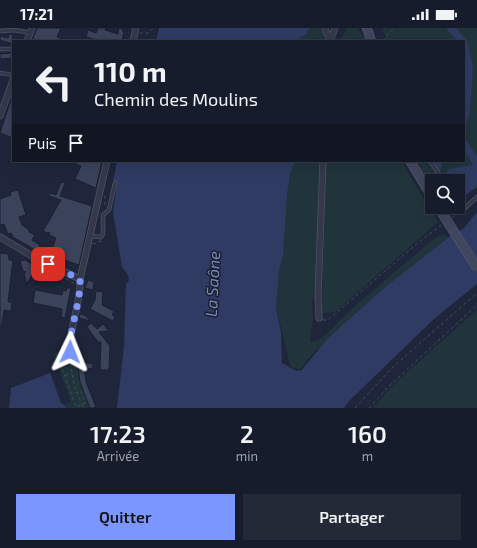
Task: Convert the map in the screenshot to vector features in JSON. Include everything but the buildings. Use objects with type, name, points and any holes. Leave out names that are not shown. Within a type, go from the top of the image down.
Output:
[{"type":"main road","points":[[367,28],[372,40]]},
{"type":"main road","points":[[371,28],[372,40]]},
{"type":"main road","points":[[411,162],[425,186]]},
{"type":"main road","points":[[443,214],[477,268]]},
{"type":"street","points":[[330,40],[335,28]]},
{"type":"street","points":[[133,40],[137,30]]},
{"type":"street","points":[[325,30],[330,40]]},
{"type":"street","points":[[0,114],[12,83]]},
{"type":"street","points":[[70,352],[70,334],[80,287],[80,279],[90,236],[102,195],[107,162]]},
{"type":"street","points":[[319,318],[318,297],[323,162]]},
{"type":"street","points":[[0,237],[37,259],[80,279]]},
{"type":"lane","points":[[0,31],[31,31]]},
{"type":"lane","points":[[0,49],[12,49]]},
{"type":"lane","points":[[0,73],[12,75]]},
{"type":"lane","points":[[431,162],[439,174]]},
{"type":"lane","points":[[90,236],[101,237],[103,234],[103,215],[109,210],[115,183]]},
{"type":"lane","points":[[465,207],[477,197]]},
{"type":"path","points":[[137,30],[149,32],[152,28]]},
{"type":"path","points":[[384,40],[387,35],[395,28]]},
{"type":"path","points":[[102,195],[106,213]]},
{"type":"path","points":[[452,218],[457,214]]},
{"type":"path","points":[[319,318],[328,320],[420,241],[445,223]]},
{"type":"path","points":[[92,244],[103,240]]},
{"type":"path","points":[[355,408],[393,367],[477,293]]},
{"type":"path","points":[[369,408],[389,386],[475,307],[477,303]]},
{"type":"path","points":[[70,352],[72,374],[77,392],[84,408]]},
{"type":"path","points":[[70,352],[59,360],[61,364],[64,375],[71,394],[76,407],[85,403],[81,391],[71,394]]},
{"type":"path","points":[[61,364],[71,364]]},
{"type":"path","points":[[64,375],[72,374]]},
{"type":"shaded area","points":[[310,28],[321,28],[325,40],[298,40],[305,35]]},
{"type":"shaded area","points":[[347,28],[357,28],[363,36],[364,40],[341,40]]},
{"type":"shaded area","points":[[382,28],[448,28],[457,40],[387,40]]},
{"type":"shaded area","points":[[455,28],[477,28],[477,158],[465,140],[465,126],[470,103],[472,69],[467,42]]},
{"type":"shaded area","points":[[465,151],[475,165],[449,169],[446,172],[447,174],[443,174],[434,162],[465,162]]},
{"type":"shaded area","points":[[295,162],[321,162],[318,243],[316,253],[315,288],[312,301],[313,316],[310,342],[318,340],[326,334],[435,238],[442,235],[449,237],[385,287],[327,339],[300,369],[293,368],[290,365],[276,307],[279,272],[283,256],[287,195],[290,174]]},
{"type":"shaded area","points":[[326,162],[403,162],[408,173],[425,201],[425,214],[433,214],[438,222],[335,312],[322,313]]},
{"type":"shaded area","points":[[417,162],[429,162],[437,174],[425,175]]},
{"type":"shaded area","points":[[477,310],[477,408],[373,408],[397,381]]},
{"type":"shaded area","points":[[63,350],[70,352],[76,350],[78,366],[90,408],[66,408],[65,405],[71,401],[53,354]]},
{"type":"water","points":[[159,28],[310,28],[305,35],[298,40],[156,40]]},
{"type":"water","name":"La Saône","points":[[117,162],[295,162],[290,174],[287,195],[283,256],[279,272],[276,307],[281,333],[282,363],[296,371],[302,370],[327,339],[385,287],[449,237],[464,228],[477,212],[477,284],[435,318],[349,401],[344,408],[117,408],[124,346],[126,284],[129,281],[128,275],[122,267],[113,212],[117,184],[113,182]]},
{"type":"water","points":[[477,164],[477,187],[465,196],[465,174],[447,174],[446,172],[449,169]]},
{"type":"water","points":[[50,373],[61,403],[65,405],[66,408],[9,408],[11,388]]},
{"type":"waterway","points":[[451,28],[461,40]]},
{"type":"waterway","points":[[465,49],[469,69],[465,114]]},
{"type":"waterway","points":[[465,145],[477,163]]},
{"type":"waterway","points":[[437,168],[438,162]]},
{"type":"route","points":[[48,264],[80,279],[80,287],[70,334],[70,352]]}]
